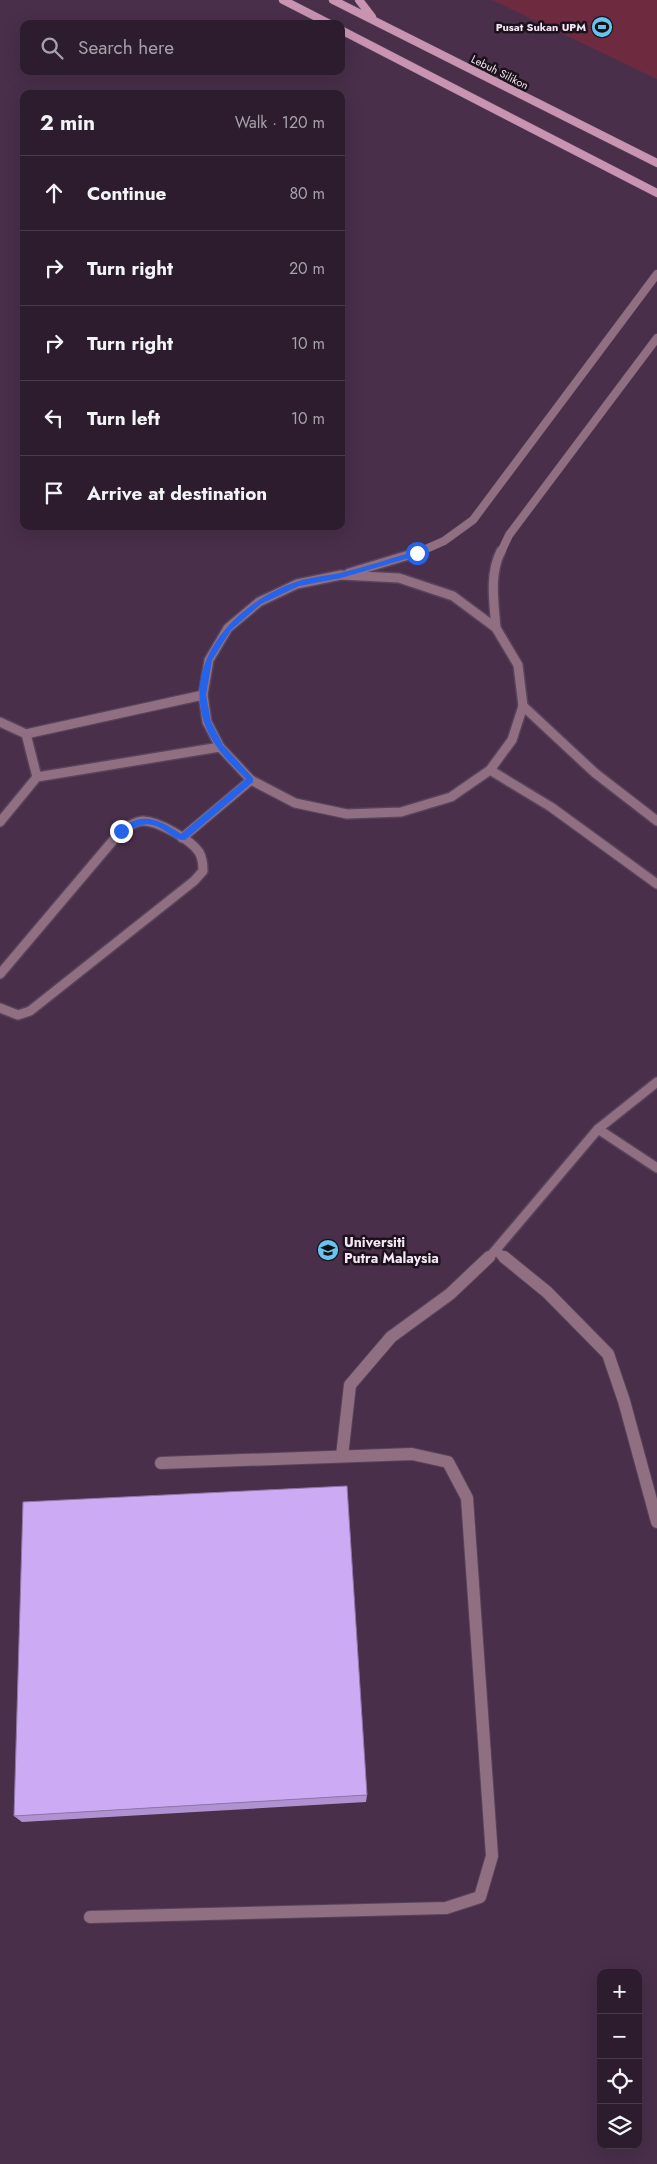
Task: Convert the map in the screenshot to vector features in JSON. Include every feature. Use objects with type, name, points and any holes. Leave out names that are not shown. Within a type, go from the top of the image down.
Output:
[{"type":"street","points":[[283,0],[322,20]]},
{"type":"street","name":"Lebuh Silikon","points":[[334,0],[657,163]]},
{"type":"street","points":[[359,0],[374,20]]},
{"type":"street","points":[[345,32],[657,194]]},
{"type":"lane","points":[[341,575],[399,578],[453,596],[496,628],[518,665],[523,706],[512,740],[490,770],[451,796],[401,812],[347,814],[295,803],[251,780],[220,747],[207,722],[203,695],[209,660],[228,628],[259,602],[297,584],[341,575],[417,553],[444,541],[473,520],[657,274]]},
{"type":"lane","points":[[496,628],[493,592],[496,562],[509,535],[657,338]]},
{"type":"lane","points":[[0,722],[26,734],[203,695]]},
{"type":"lane","points":[[523,706],[595,773],[657,821]]},
{"type":"lane","points":[[26,734],[37,777]]},
{"type":"lane","points":[[0,822],[37,777],[220,747]]},
{"type":"lane","points":[[490,770],[552,807],[657,884]]},
{"type":"lane","points":[[182,838],[251,780]]},
{"type":"lane","points":[[0,974],[121,831],[132,823],[144,821],[158,823],[198,850],[202,860],[203,871],[194,881],[30,1011],[18,1014],[0,1008]]},
{"type":"lane","points":[[342,1456],[350,1384],[391,1336],[450,1294],[496,1251],[598,1129],[657,1082]]},
{"type":"lane","points":[[598,1129],[657,1168]]},
{"type":"lane","points":[[496,1251],[547,1292],[608,1354],[624,1401],[657,1522]]},
{"type":"lane","points":[[90,1917],[446,1908],[480,1897],[492,1856],[467,1498],[448,1462],[412,1454],[161,1463]]},
{"type":"shaded area","name":"Universiti Putra Malaysia","points":[[0,0],[657,0],[657,2164],[0,2164]]},
{"type":"shaded area","name":"Pusat Sukan UPM","points":[[492,0],[657,0],[657,79]]},
{"type":"building","points":[[347,1486],[367,1795],[14,1816],[23,1502]]},
{"type":"place","name":"Pusat Sukan UPM","points":[[602,27]]},
{"type":"place","name":"Universiti Putra Malaysia","points":[[328,1250]]},
{"type":"route","points":[[121,831],[132,823],[144,821],[158,823],[182,838],[251,780],[220,747],[207,722],[203,695],[209,660],[228,628],[259,602],[297,584],[341,575],[417,553]]}]
